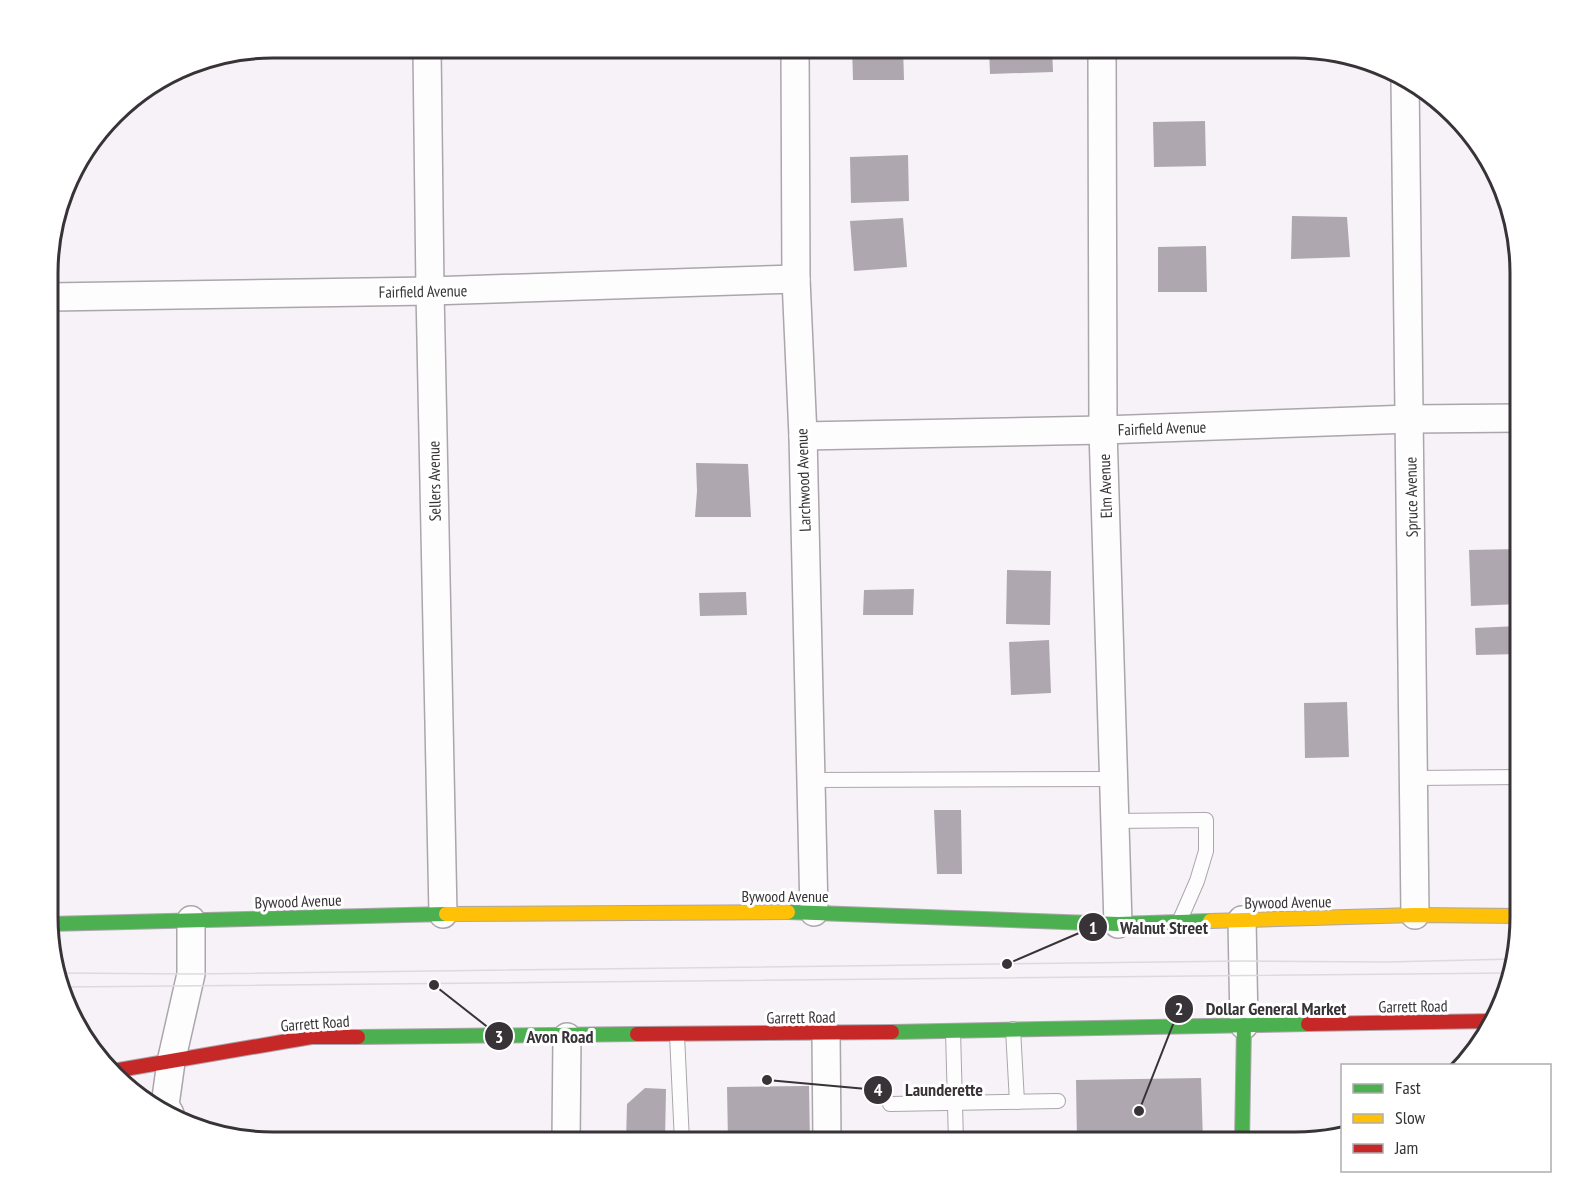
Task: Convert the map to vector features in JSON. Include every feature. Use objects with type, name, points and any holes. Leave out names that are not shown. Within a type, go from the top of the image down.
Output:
[{"type":"street","name":"Sellers Avenue","points":[[427,58],[443,914]]},
{"type":"street","name":"Larchwood Avenue","points":[[795,58],[796,279],[814,912]]},
{"type":"street","name":"Elm Avenue","points":[[1102,58],[1103,430],[1118,924]]},
{"type":"street","name":"Spruce Avenue","points":[[1405,88],[1415,915]]},
{"type":"street","name":"Fairfield Avenue","points":[[58,297],[430,291],[796,279]]},
{"type":"street","name":"Fairfield Avenue","points":[[802,436],[1510,418]]},
{"type":"street","name":"Bywood Avenue","points":[[59,924],[443,914],[814,912],[1118,924],[1415,915],[1510,915]]},
{"type":"street","points":[[165,1103],[171,1062],[190,974],[191,920]]},
{"type":"street","points":[[1242,920],[1244,1025],[1242,1132]]},
{"type":"street","name":"Garrett Road","points":[[122,1070],[171,1062],[244,1046],[311,1037],[826,1033],[1483,1021]]},
{"type":"street","points":[[826,1033],[827,1132]]},
{"type":"street","points":[[566,1132],[567,1036]]},
{"type":"lane","points":[[1415,778],[1510,777]]},
{"type":"lane","points":[[811,780],[1113,779]]},
{"type":"lane","points":[[1115,821],[1206,820],[1206,851],[1197,881],[1179,922]]},
{"type":"lane","points":[[1013,1029],[1017,1102]]},
{"type":"lane","points":[[953,1030],[956,1132]]},
{"type":"lane","points":[[677,1035],[682,1132]]},
{"type":"lane","points":[[890,1104],[1058,1101]]},
{"type":"building","points":[[852,58],[903,58],[904,80],[853,80]]},
{"type":"building","points":[[989,58],[1052,58],[1053,72],[990,74]]},
{"type":"building","points":[[1205,121],[1206,166],[1154,167],[1153,122]]},
{"type":"building","points":[[908,155],[909,201],[851,203],[850,157]]},
{"type":"building","points":[[1292,216],[1347,217],[1350,257],[1291,259]]},
{"type":"building","points":[[903,218],[907,267],[854,271],[850,221]]},
{"type":"building","points":[[1206,246],[1207,292],[1158,292],[1158,247]]},
{"type":"building","points":[[696,463],[748,464],[751,517],[695,517]]},
{"type":"building","points":[[1510,549],[1510,604],[1471,606],[1469,550]]},
{"type":"building","points":[[1007,570],[1051,571],[1050,625],[1006,624]]},
{"type":"building","points":[[914,589],[913,615],[863,615],[864,590]]},
{"type":"building","points":[[746,592],[747,615],[700,616],[699,593]]},
{"type":"building","points":[[1510,626],[1510,654],[1476,655],[1475,628]]},
{"type":"building","points":[[1049,640],[1051,693],[1011,695],[1009,642]]},
{"type":"building","points":[[1347,702],[1349,757],[1305,758],[1304,703]]},
{"type":"building","points":[[934,810],[961,810],[962,874],[937,874]]},
{"type":"building","points":[[1201,1078],[1203,1132],[1077,1132],[1076,1080]]},
{"type":"building","points":[[809,1086],[810,1132],[728,1132],[727,1087]]},
{"type":"building","points":[[645,1088],[666,1089],[665,1132],[626,1132],[627,1104]]},
{"type":"tram line","points":[[66,973],[191,974],[1506,959]]},
{"type":"tram line","points":[[70,987],[1503,973]]},
{"type":"traffic: fast","points":[[788,912],[1118,924],[1210,921]]},
{"type":"traffic: fast","points":[[59,924],[446,914]]},
{"type":"traffic: fast","points":[[892,1032],[1308,1024]]},
{"type":"traffic: fast","points":[[1242,1132],[1244,1025]]},
{"type":"traffic: fast","points":[[358,1037],[637,1034]]},
{"type":"traffic: slow","points":[[446,914],[788,912]]},
{"type":"traffic: slow","points":[[1210,921],[1415,915],[1510,916]]},
{"type":"traffic: jam","points":[[1308,1024],[1483,1021]]},
{"type":"traffic: jam","points":[[637,1034],[892,1032]]},
{"type":"traffic: jam","points":[[122,1070],[311,1037],[358,1037]]},
{"type":"place","name":"Walnut Street","points":[[1007,964]]},
{"type":"place","name":"Avon Road","points":[[434,985]]},
{"type":"place","name":"Launderette","points":[[767,1080]]},
{"type":"place","name":"Dollar General Market","points":[[1139,1111]]}]
